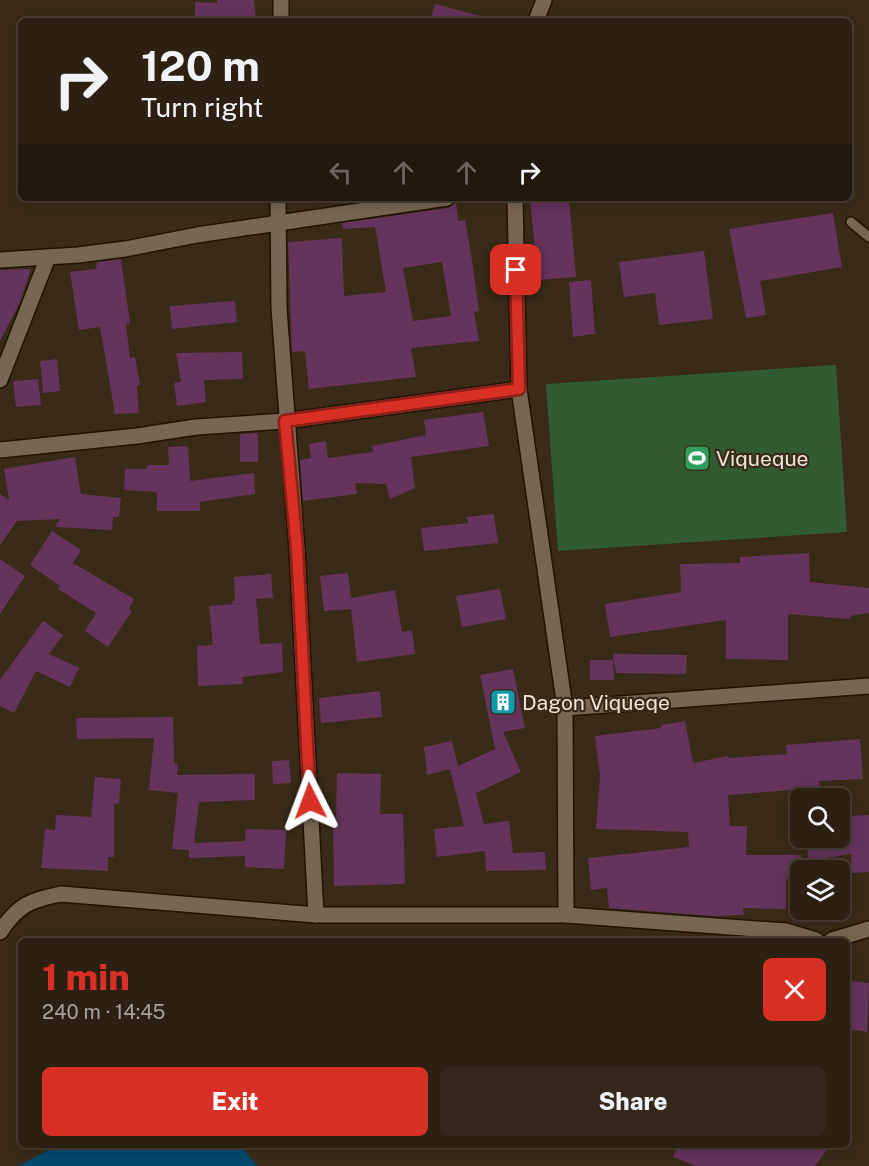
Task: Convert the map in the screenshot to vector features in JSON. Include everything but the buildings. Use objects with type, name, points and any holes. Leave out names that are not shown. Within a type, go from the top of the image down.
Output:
[{"type":"street","points":[[281,0],[281,18]]},
{"type":"street","points":[[537,18],[544,0]]},
{"type":"street","points":[[278,201],[279,308],[285,421],[297,549],[316,915]]},
{"type":"street","points":[[0,260],[125,249],[197,235],[428,201]]},
{"type":"street","points":[[515,201],[519,389],[565,708],[566,915]]},
{"type":"street","points":[[0,380],[48,257]]},
{"type":"street","points":[[0,450],[137,436],[196,427],[285,421],[519,389]]},
{"type":"street","points":[[565,708],[869,686]]},
{"type":"street","points":[[0,932],[8,920],[32,899],[61,894],[316,915],[566,915],[786,932],[808,938]]},
{"type":"street","points":[[839,938],[869,929]]},
{"type":"lane","points":[[851,222],[869,237]]},
{"type":"green space","name":"Viqueque","points":[[836,365],[847,532],[558,551],[546,384]]},
{"type":"water","points":[[53,1148],[242,1148],[257,1166],[18,1166]]},
{"type":"place","name":"Viqueque","points":[[697,458]]},
{"type":"place","name":"Dagon Viqueqe","points":[[503,702]]},
{"type":"route","points":[[310,801],[297,549],[285,421],[519,389],[516,270]]}]
